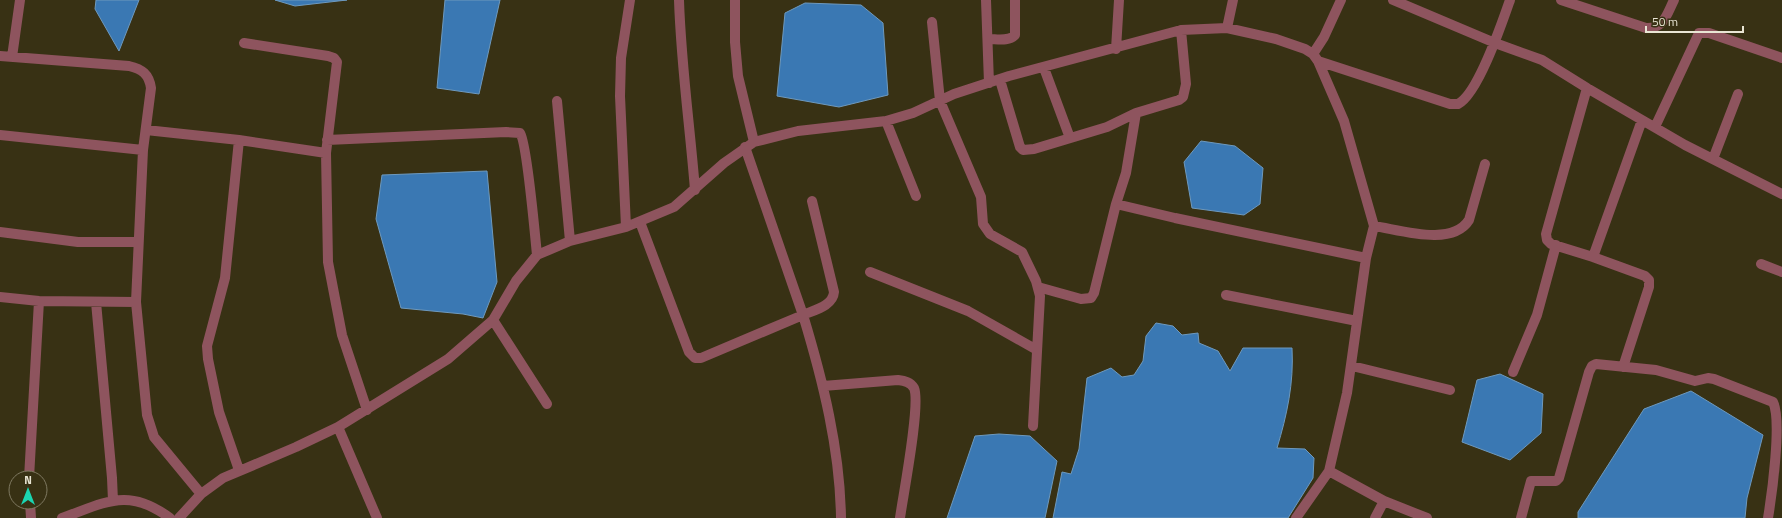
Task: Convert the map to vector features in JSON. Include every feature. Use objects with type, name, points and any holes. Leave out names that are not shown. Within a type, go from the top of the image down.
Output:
[{"type":"street","points":[[12,57],[20,0]]},
{"type":"street","points":[[626,227],[621,58],[630,0]]},
{"type":"street","points":[[679,0],[682,60],[690,121],[695,190]]},
{"type":"street","points":[[735,0],[735,42],[738,76],[749,144],[803,315],[823,386],[839,473],[842,518]]},
{"type":"street","points":[[986,0],[989,83]]},
{"type":"street","points":[[988,39],[1007,40],[1015,35],[1015,0]]},
{"type":"street","points":[[1116,49],[1118,0]]},
{"type":"street","points":[[1227,28],[1233,0]]},
{"type":"street","points":[[1296,518],[1329,471],[1352,366],[1366,258],[1374,226],[1344,121],[1316,57],[1341,0]]},
{"type":"street","points":[[1393,0],[1494,43],[1542,60],[1642,120],[1713,159],[1782,194]]},
{"type":"street","points":[[179,518],[201,494],[223,478],[296,447],[338,427],[448,359],[493,320],[516,281],[537,255],[570,241],[626,227],[674,207],[749,144],[798,131],[886,121],[913,113],[940,101],[989,83],[1181,30],[1227,28],[1276,39],[1316,57],[1450,104],[1458,104],[1468,95],[1494,43],[1509,0]]},
{"type":"street","points":[[1561,0],[1646,28],[1654,28],[1664,22],[1674,0]]},
{"type":"street","points":[[932,22],[940,101],[981,197],[981,217],[990,234],[1022,252],[1038,287],[1040,296],[1033,426]]},
{"type":"street","points":[[1000,80],[1020,147],[1023,150],[1034,149],[1107,127],[1136,113],[1179,100],[1183,97],[1186,84],[1181,30]]},
{"type":"street","points":[[1655,127],[1699,33],[1709,33],[1782,58]]},
{"type":"street","points":[[244,43],[334,58],[337,62],[326,153],[328,262],[342,335],[367,410]]},
{"type":"street","points":[[0,56],[129,66],[139,68],[150,80],[151,88],[143,150],[136,302],[149,427],[160,447],[201,494]]},
{"type":"street","points":[[1044,68],[1070,138]]},
{"type":"street","points":[[1587,88],[1546,234],[1546,240],[1556,245],[1645,276],[1649,280],[1649,287],[1624,367]]},
{"type":"street","points":[[1713,159],[1738,94]]},
{"type":"street","points":[[557,101],[570,241]]},
{"type":"street","points":[[1038,287],[1081,299],[1091,298],[1094,293],[1116,204],[1126,173],[1136,113]]},
{"type":"street","points":[[1593,257],[1642,120]]},
{"type":"street","points":[[886,121],[916,196]]},
{"type":"street","points":[[146,130],[239,140],[326,153]]},
{"type":"street","points":[[327,140],[506,132],[520,133],[523,136],[537,255]]},
{"type":"street","points":[[0,135],[143,150]]},
{"type":"street","points":[[239,140],[225,278],[207,346],[208,359],[219,412],[239,470]]},
{"type":"street","points":[[1374,226],[1439,235],[1457,231],[1465,226],[1469,220],[1485,164]]},
{"type":"street","points":[[640,222],[690,352],[695,358],[701,358],[803,315],[827,304],[832,300],[834,292],[812,201]]},
{"type":"street","points":[[1116,204],[1175,218],[1366,258]]},
{"type":"street","points":[[0,232],[78,242],[138,242]]},
{"type":"street","points":[[1513,372],[1537,315],[1556,245]]},
{"type":"street","points":[[1761,264],[1782,272]]},
{"type":"street","points":[[870,272],[968,311],[1037,350]]},
{"type":"street","points":[[1226,295],[1357,322]]},
{"type":"street","points":[[0,297],[39,301],[136,302]]},
{"type":"street","points":[[29,470],[39,301]]},
{"type":"street","points":[[96,302],[112,478],[112,501]]},
{"type":"street","points":[[493,320],[547,404]]},
{"type":"street","points":[[1520,518],[1531,481],[1556,481],[1559,478],[1592,366],[1596,364],[1656,370],[1695,380],[1708,378],[1714,379],[1773,402],[1777,407],[1781,439],[1768,518]]},
{"type":"street","points":[[1352,366],[1450,390]]},
{"type":"street","points":[[823,386],[898,380],[908,382],[913,387],[915,393],[915,415],[900,518]]},
{"type":"street","points":[[338,427],[377,518]]},
{"type":"street","points":[[1329,471],[1384,502],[1427,518]]},
{"type":"street","points":[[62,518],[112,501],[130,500],[144,502],[170,518]]},
{"type":"street","points":[[1375,518],[1384,502]]},
{"type":"water","points":[[96,0],[139,0],[119,51],[95,9]]},
{"type":"water","points":[[275,0],[347,0],[295,6]]},
{"type":"water","points":[[445,0],[500,0],[479,94],[437,88]]},
{"type":"water","points":[[805,3],[861,5],[883,23],[888,95],[839,107],[777,96],[785,13]]},
{"type":"water","points":[[1201,141],[1235,146],[1263,168],[1260,204],[1244,215],[1192,208],[1184,162]]},
{"type":"water","points":[[487,171],[497,282],[483,318],[463,314],[401,308],[376,219],[382,175]]},
{"type":"water","points":[[1156,323],[1173,326],[1182,335],[1198,333],[1199,343],[1218,351],[1230,371],[1243,348],[1292,348],[1291,386],[1284,423],[1277,448],[1305,449],[1314,458],[1313,478],[1288,518],[1053,518],[1062,472],[1071,474],[1079,449],[1087,378],[1111,368],[1122,377],[1134,375],[1143,361],[1146,336]]},
{"type":"water","points":[[1500,374],[1543,394],[1541,433],[1510,460],[1462,442],[1477,380]]},
{"type":"water","points":[[1691,391],[1763,435],[1747,498],[1745,518],[1578,518],[1578,512],[1644,409]]},
{"type":"water","points":[[999,434],[1030,436],[1057,461],[1045,518],[947,518],[975,436]]}]
